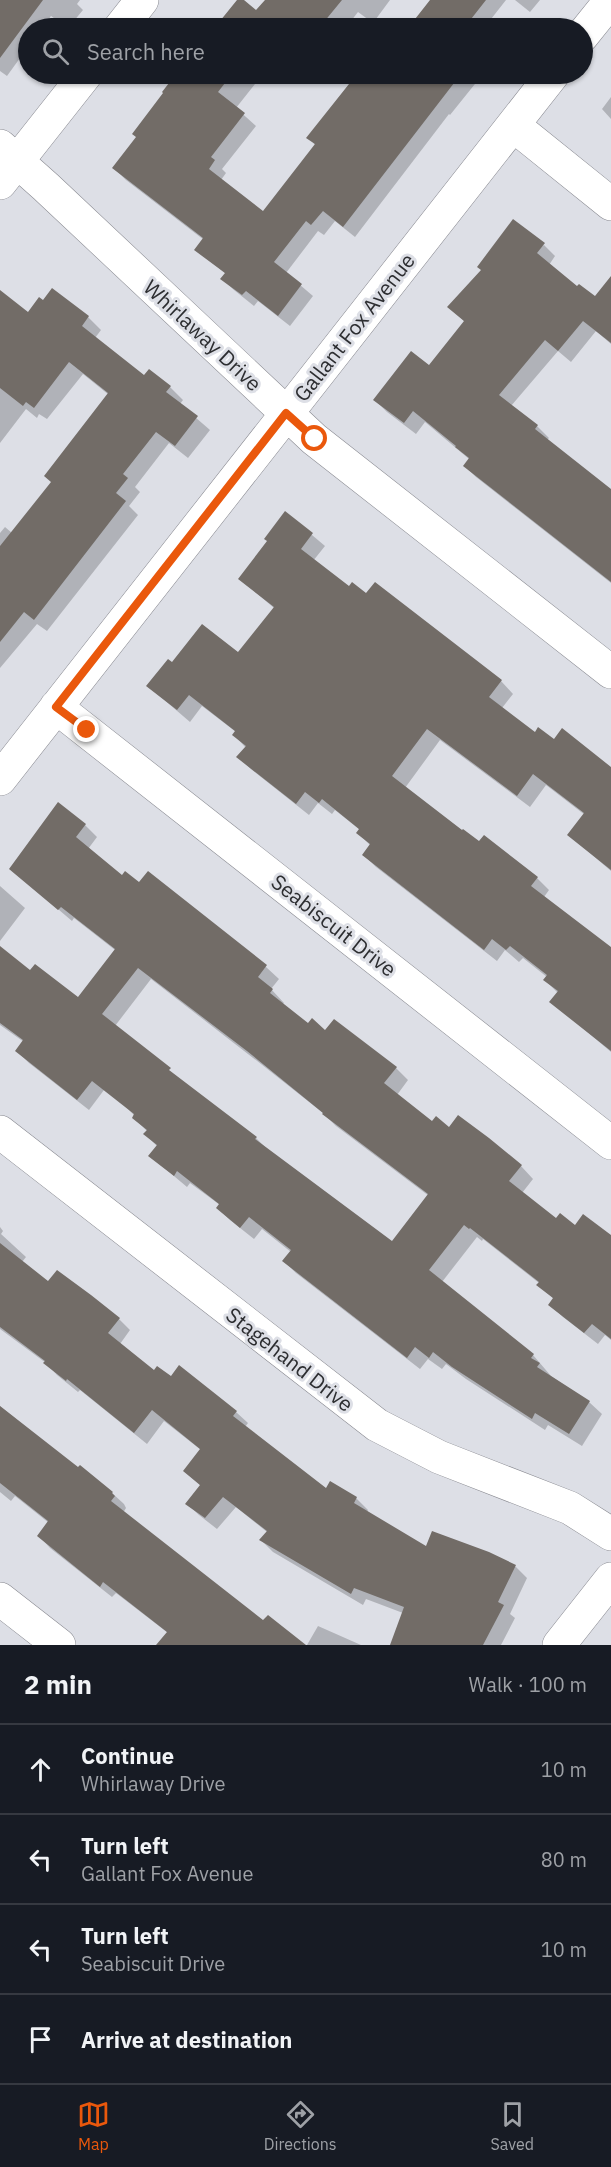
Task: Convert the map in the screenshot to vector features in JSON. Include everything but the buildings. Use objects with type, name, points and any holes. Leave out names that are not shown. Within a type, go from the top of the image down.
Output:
[{"type":"street","points":[[128,18],[142,0]]},
{"type":"street","points":[[593,22],[611,0]]},
{"type":"street","points":[[6,163],[77,84]]},
{"type":"street","name":"Gallant Fox Avenue","points":[[0,779],[545,84]]},
{"type":"street","points":[[513,125],[611,204]]},
{"type":"street","name":"Whirlaway Drive","points":[[6,163],[324,446],[611,672]]},
{"type":"street","name":"Seabiscuit Drive","points":[[56,707],[611,1143]]},
{"type":"street","name":"Stagehand Drive","points":[[0,1132],[377,1425],[439,1457],[570,1508],[611,1534]]},
{"type":"street","points":[[559,1645],[611,1579]]},
{"type":"street","points":[[0,1599],[59,1645]]},
{"type":"route","points":[[87,730],[56,707],[286,413],[315,439]]}]
